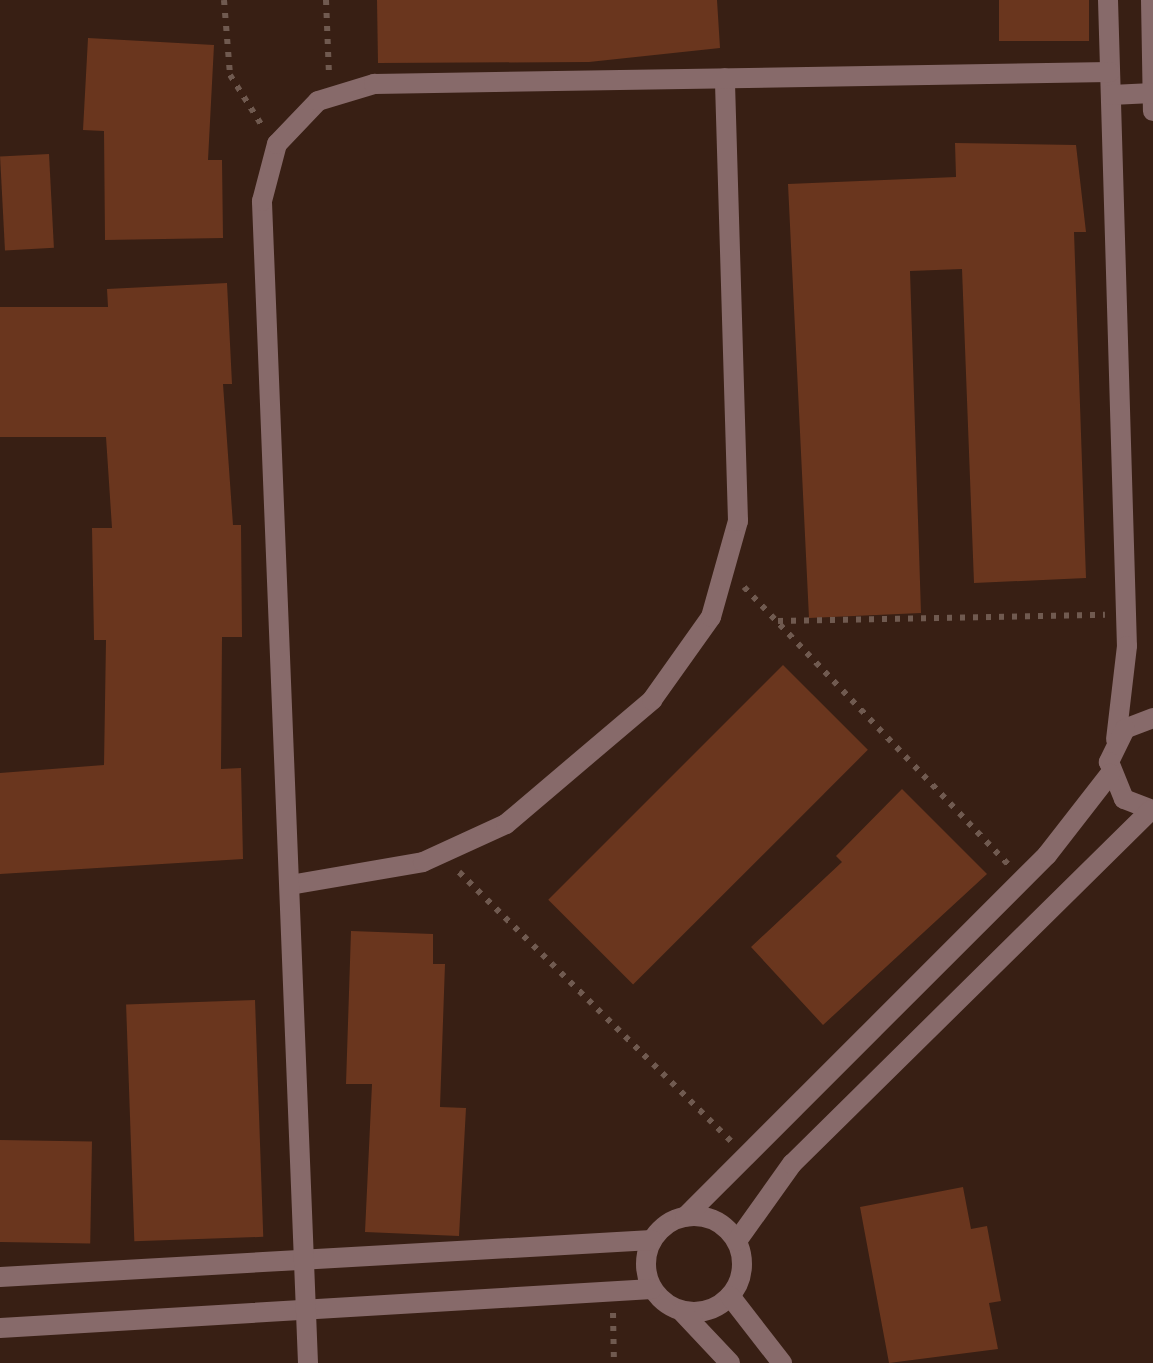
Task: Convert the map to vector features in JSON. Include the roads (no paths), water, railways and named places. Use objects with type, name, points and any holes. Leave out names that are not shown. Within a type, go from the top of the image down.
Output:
[{"type":"street","points":[[0,1277],[652,1240],[685,1217],[1023,879],[1110,774],[1116,739],[1126,614],[1108,0]]},
{"type":"street","points":[[1151,0],[1153,111]]},
{"type":"street","points":[[308,1363],[262,201],[277,144],[330,96],[374,84],[1110,72]]},
{"type":"street","points":[[290,885],[442,855],[518,814],[652,700],[711,617],[729,570],[738,520],[725,78]]},
{"type":"street","points":[[1110,95],[1152,93]]},
{"type":"street","points":[[1116,739],[1153,718]]},
{"type":"street","points":[[737,1241],[792,1164],[1152,810],[1124,799],[1110,774]]},
{"type":"street","points":[[682,1312],[708,1310],[730,1296],[742,1270],[737,1241],[715,1220],[685,1217]]},
{"type":"street","points":[[652,1240],[646,1256],[652,1289]]},
{"type":"street","points":[[0,1328],[652,1289],[682,1312],[730,1363]]},
{"type":"street","points":[[730,1296],[782,1363]]}]
